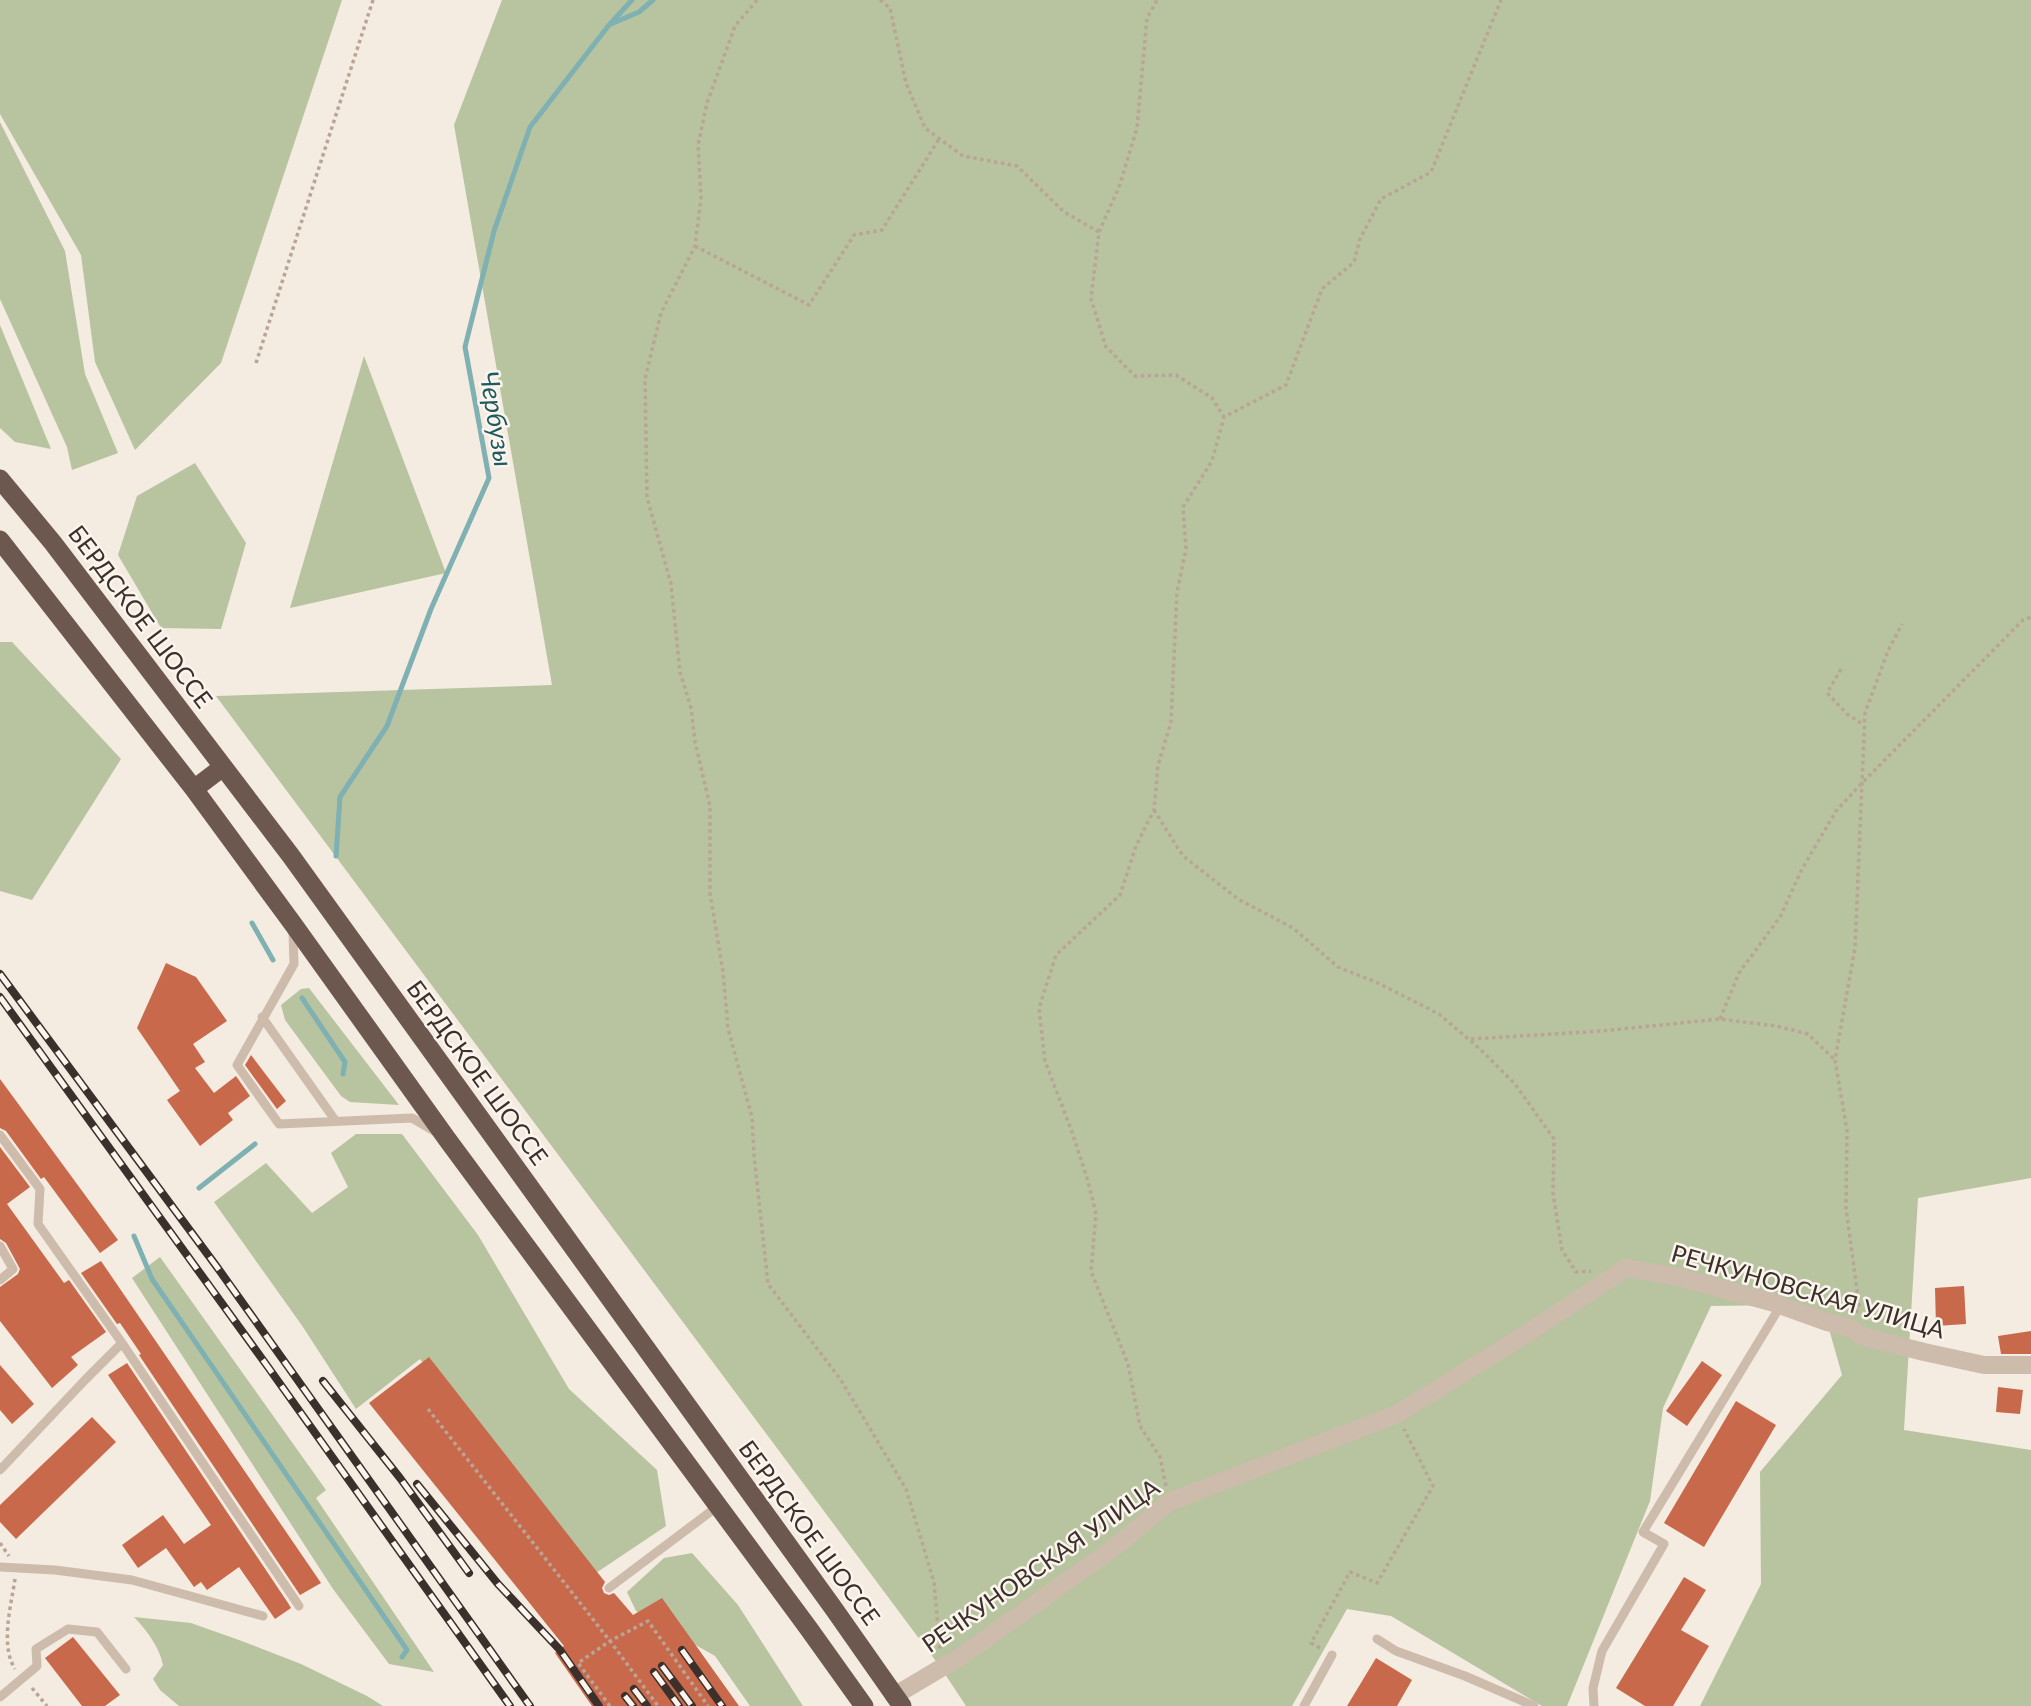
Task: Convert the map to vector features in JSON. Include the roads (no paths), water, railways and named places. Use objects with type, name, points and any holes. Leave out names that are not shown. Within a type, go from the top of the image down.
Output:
[{"type":"highway","name":"БЕРДСКОЕ ШОССЕ","points":[[0,479],[53,543],[291,856],[898,1701]]},
{"type":"highway","points":[[0,540],[194,789],[447,1139],[864,1706]]},
{"type":"highway","points":[[194,789],[223,767]]},
{"type":"street","name":"РЕЧКУНОВСКАЯ УЛИЦА","points":[[898,1701],[1111,1550],[1169,1502],[1397,1414],[1626,1268],[1678,1277],[1781,1305],[1851,1328],[1861,1336],[1984,1365],[2031,1365]]},
{"type":"lane","points":[[293,924],[294,964],[237,1065],[279,1124],[412,1118],[447,1139]]},
{"type":"lane","points":[[262,1017],[335,1120]]},
{"type":"lane","points":[[0,1135],[40,1189],[38,1224],[122,1343],[299,1606]]},
{"type":"lane","points":[[0,1246],[13,1269],[0,1280]]},
{"type":"lane","points":[[1594,1706],[1593,1688],[1602,1651],[1664,1544],[1643,1532],[1781,1305]]},
{"type":"lane","points":[[1,1468],[122,1343]]},
{"type":"lane","points":[[609,1588],[718,1506]]},
{"type":"lane","points":[[0,1567],[55,1570],[132,1580],[263,1616]]},
{"type":"lane","points":[[0,1698],[37,1666],[36,1649],[68,1629],[97,1632],[125,1669]]},
{"type":"lane","points":[[1377,1639],[1396,1651],[1465,1676],[1534,1706]]},
{"type":"lane","points":[[1304,1706],[1332,1655]]},
{"type":"waterway","name":"Чербузы","points":[[336,856],[340,797],[387,726],[431,609],[489,478],[465,347],[494,231],[530,127],[609,25],[632,0]]},
{"type":"waterway","points":[[611,24],[639,12],[653,0]]},
{"type":"waterway","points":[[252,923],[273,960]]},
{"type":"waterway","points":[[302,998],[345,1062],[343,1074]]},
{"type":"waterway","points":[[199,1188],[255,1144]]},
{"type":"waterway","points":[[134,1236],[152,1279],[407,1650],[402,1657]]},
{"type":"railway","points":[[0,974],[217,1267],[530,1706]]},
{"type":"railway","points":[[0,997],[510,1706]]},
{"type":"railway","points":[[323,1381],[400,1478],[469,1573]]},
{"type":"railway","points":[[417,1484],[498,1584],[560,1650],[599,1706]]},
{"type":"railway","points":[[682,1650],[722,1706]]},
{"type":"railway","points":[[662,1666],[692,1706]]},
{"type":"railway","points":[[654,1672],[679,1706]]},
{"type":"railway","points":[[634,1689],[647,1706]]},
{"type":"railway","points":[[625,1696],[633,1706]]}]
